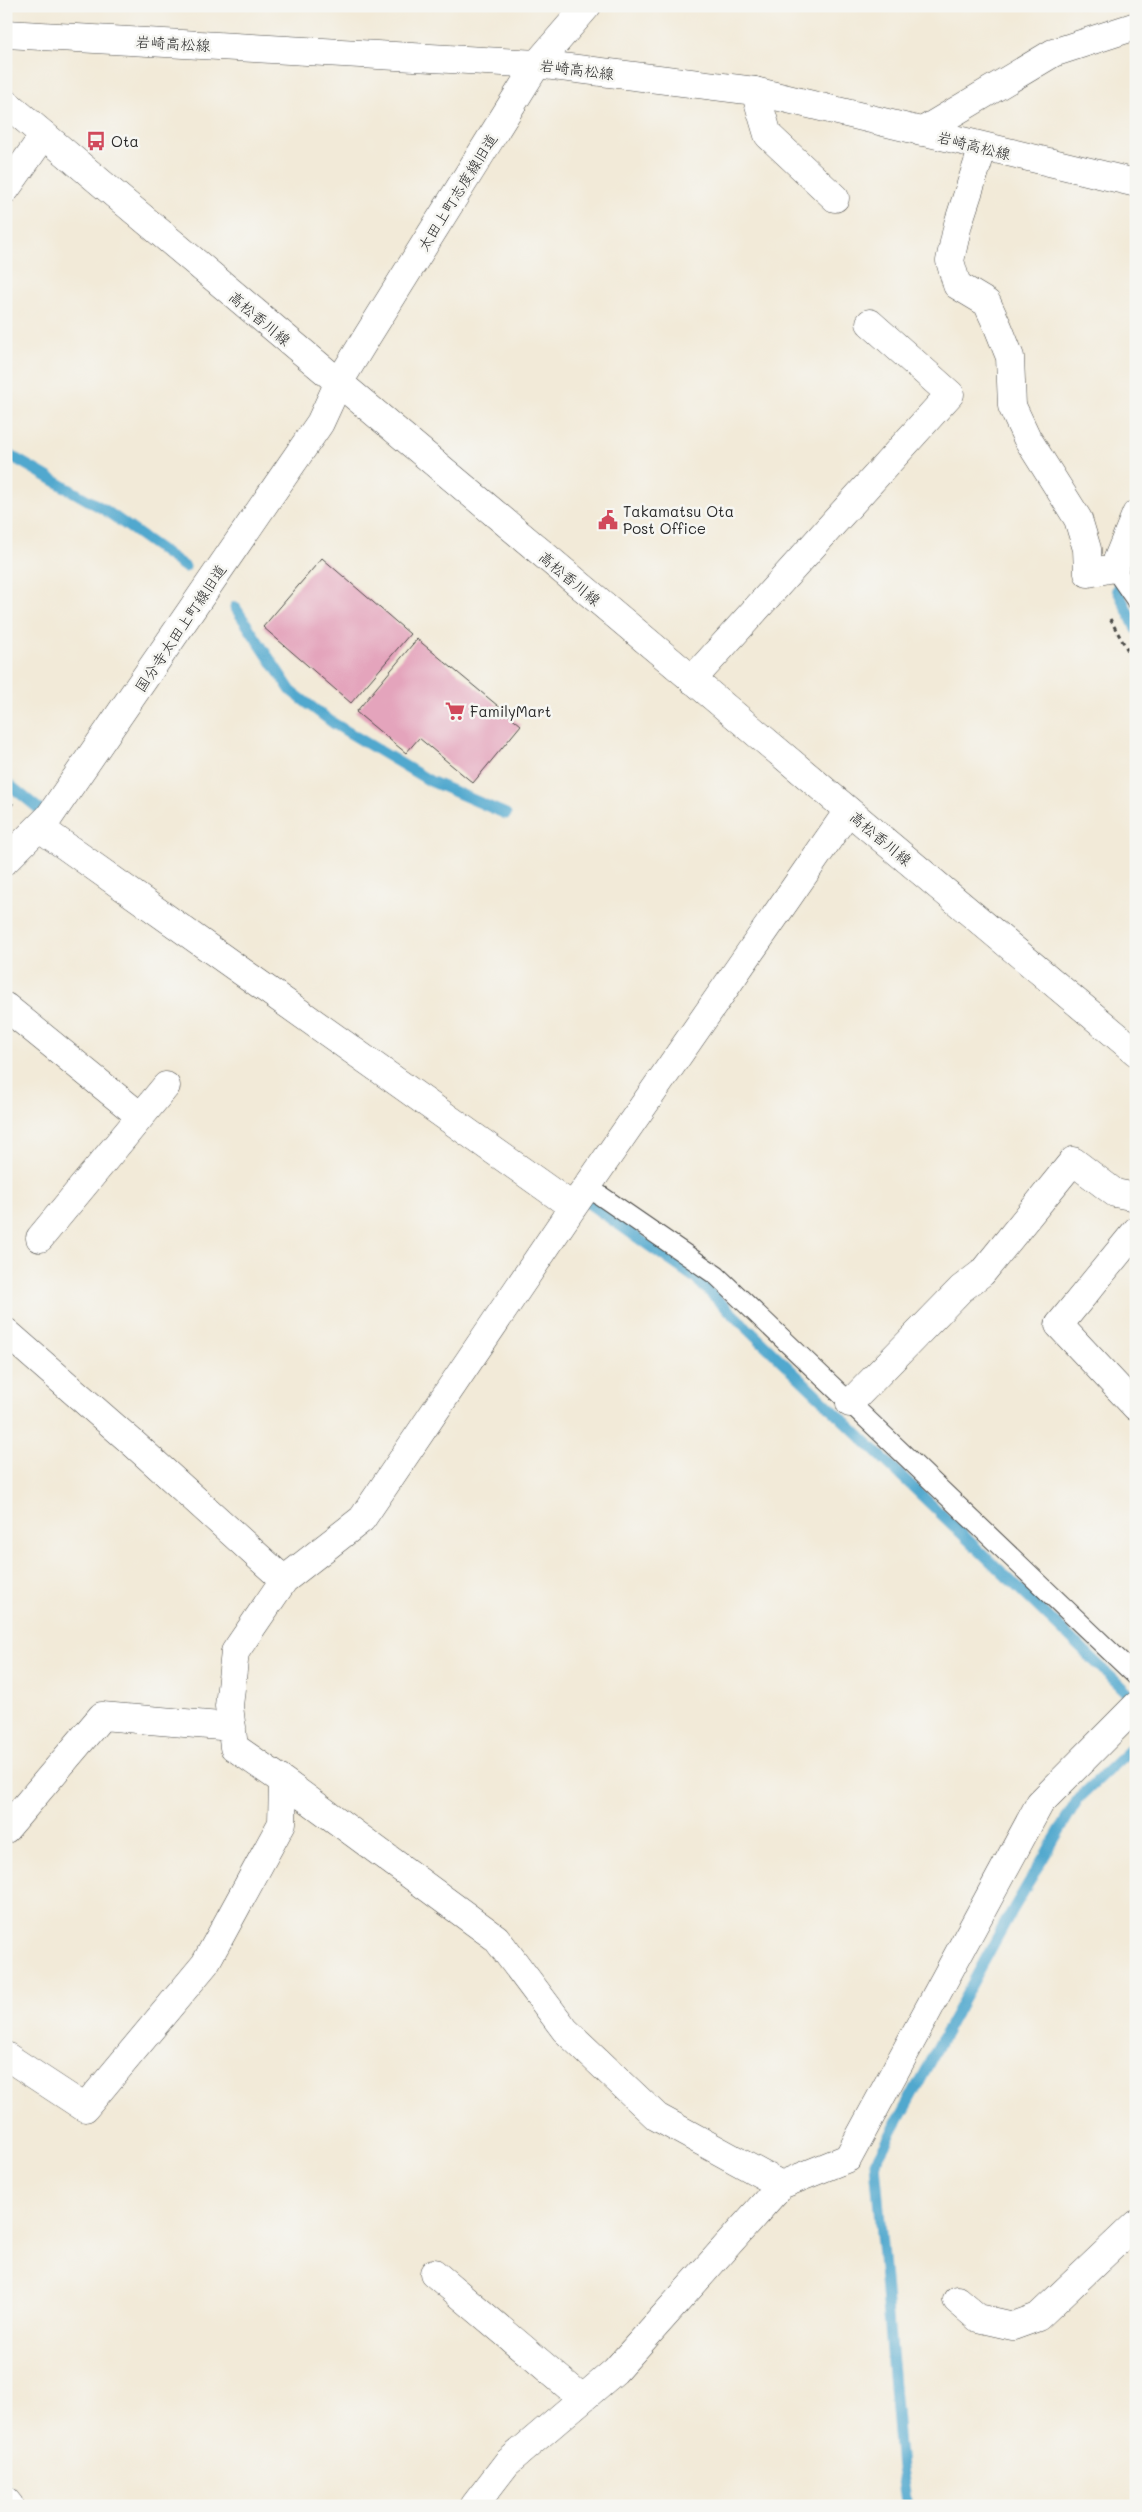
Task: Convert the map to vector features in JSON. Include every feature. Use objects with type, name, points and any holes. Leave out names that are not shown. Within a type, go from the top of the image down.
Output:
[{"type":"street","name":"太田上町志度線旧道","points":[[338,384],[537,64],[587,6]]},
{"type":"street","points":[[921,132],[1053,53],[1136,26]]},
{"type":"street","name":"岩崎高松線","points":[[6,34],[537,64],[755,91],[1136,184]]},
{"type":"street","points":[[755,91],[768,135],[835,198]]},
{"type":"street","name":"高松香川線","points":[[6,103],[338,384],[1136,1052]]},
{"type":"street","points":[[6,189],[44,135]]},
{"type":"street","points":[[983,147],[958,224],[950,261],[957,285],[986,303],[998,327],[1010,357],[1012,406],[1027,438],[1078,519],[1086,549],[1088,573],[1120,574],[1136,514]]},
{"type":"street","points":[[692,680],[950,394],[870,323]]},
{"type":"street","name":"国分寺太田上町線旧道","points":[[6,860],[47,819],[320,423],[338,384]]},
{"type":"street","points":[[780,2185],[657,2117],[565,2030],[496,1938],[283,1780],[234,1747],[229,1706],[236,1652],[284,1580],[362,1519],[580,1198],[848,811]]},
{"type":"street","points":[[47,819],[580,1198]]},
{"type":"street","points":[[7,1010],[140,1116]]},
{"type":"street","points":[[40,1238],[166,1086]]},
{"type":"street","points":[[850,1403],[961,1289],[982,1273],[1073,1161],[1115,1193],[1136,1197]]},
{"type":"street","points":[[1136,1231],[1059,1325],[1136,1407]]},
{"type":"street","points":[[6,1332],[134,1444],[284,1580]]},
{"type":"street","points":[[474,2506],[507,2463],[615,2371],[780,2185],[848,2158],[1040,1803],[1133,1709]]},
{"type":"street","points":[[6,1829],[102,1716],[232,1727]]},
{"type":"street","points":[[6,2056],[85,2108],[206,1964],[282,1823],[283,1780]]},
{"type":"street","points":[[957,2300],[978,2318],[1012,2326],[1038,2317],[1136,2224]]},
{"type":"street","points":[[434,2273],[582,2398]]},
{"type":"street","points":[[6,2501],[10,2506]]},
{"type":"lane","points":[[1120,574],[1136,600]]},
{"type":"lane","points":[[580,1198],[717,1276],[1136,1676]]},
{"type":"building","points":[[322,558],[410,634],[351,703],[263,627]]},
{"type":"building","points":[[417,639],[521,725],[473,783],[419,738],[406,753],[356,712]]},
{"type":"waterway","points":[[6,453],[105,510],[185,567]]},
{"type":"waterway","points":[[1123,576],[1117,589],[1136,629]]},
{"type":"waterway","points":[[235,607],[291,691],[333,723],[430,781],[506,814]]},
{"type":"waterway","points":[[6,782],[49,817]]},
{"type":"waterway","points":[[578,1196],[695,1278],[1136,1701]]},
{"type":"waterway","points":[[907,2506],[901,2469],[875,2163],[1005,1923],[1078,1799],[1136,1744]]},
{"type":"place","name":"Ota","points":[[96,141]]},
{"type":"place","name":"Takamatsu Ota Post Office","points":[[608,520]]},
{"type":"place","name":"FamilyMart","points":[[455,711]]}]
